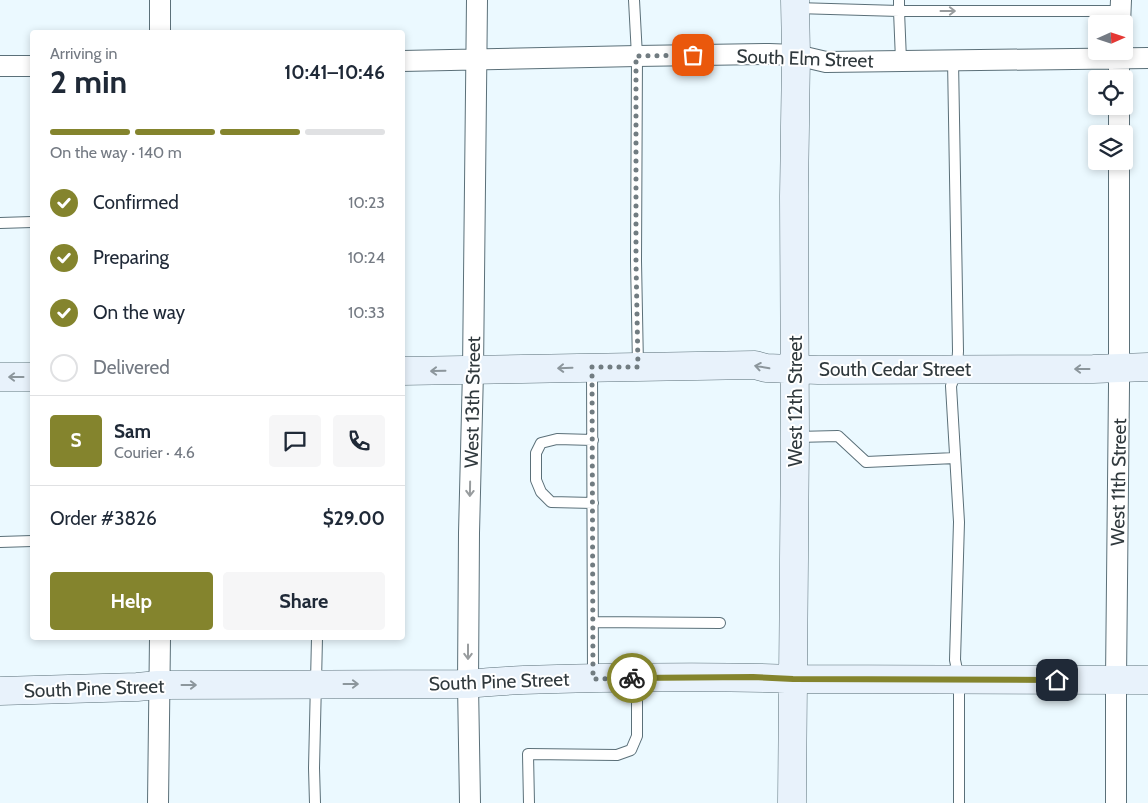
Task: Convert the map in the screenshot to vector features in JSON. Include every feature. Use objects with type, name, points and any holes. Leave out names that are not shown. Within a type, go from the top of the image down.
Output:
[{"type":"main road","name":"West 12th Street","points":[[792,803],[795,437],[795,4]]},
{"type":"main road","name":"South Cedar Street","points":[[405,372],[755,365],[766,368],[818,370],[1148,367]]},
{"type":"main road","points":[[0,377],[30,377]]},
{"type":"main road","name":"South Pine Street","points":[[0,691],[158,685],[468,684],[500,680],[637,678],[1148,680]]},
{"type":"street","points":[[160,0],[160,30]]},
{"type":"street","name":"West 13th Street","points":[[470,803],[468,684],[469,533],[473,371],[477,0]]},
{"type":"street","name":"South Elm Street","points":[[405,61],[796,55],[826,62],[1088,56]]},
{"type":"street","name":"South Elm Street","points":[[1133,56],[1148,58]]},
{"type":"street","points":[[0,66],[30,66]]},
{"type":"street","name":"West 11th Street","points":[[1116,803],[1119,170]]},
{"type":"street","points":[[158,803],[160,640]]},
{"type":"lane","points":[[634,0],[638,367]]},
{"type":"lane","points":[[899,0],[901,60]]},
{"type":"lane","points":[[795,4],[899,11],[1120,12]]},
{"type":"lane","points":[[953,60],[958,342],[957,369],[951,386],[959,522],[955,660],[959,679],[959,803]]},
{"type":"lane","points":[[0,223],[30,222]]},
{"type":"lane","points":[[592,367],[593,679]]},
{"type":"lane","points":[[795,437],[838,436],[866,462],[955,458]]},
{"type":"lane","points":[[593,440],[541,442],[536,453],[536,480],[541,492],[552,502],[593,503]]},
{"type":"lane","points":[[0,542],[30,541]]},
{"type":"lane","points":[[593,622],[720,622]]},
{"type":"lane","points":[[315,803],[317,640]]},
{"type":"lane","points":[[529,803],[528,754],[617,755],[631,750],[637,736],[637,678]]},
{"type":"way so far","points":[[632,678],[593,679],[592,367],[638,367],[636,56],[693,55]]},
{"type":"route","points":[[632,678],[753,677],[793,679],[1057,680]]}]
